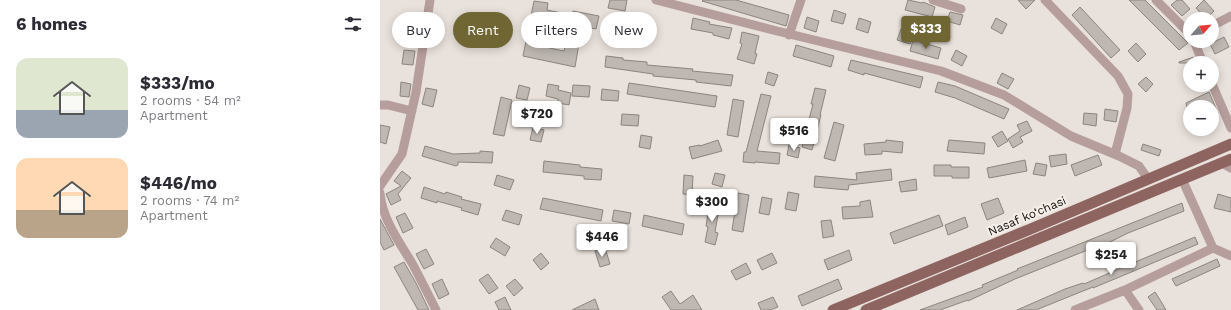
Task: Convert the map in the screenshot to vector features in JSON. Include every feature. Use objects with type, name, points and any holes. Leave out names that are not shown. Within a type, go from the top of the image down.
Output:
[{"type":"main road","name":"Nasaf ko‘chasi","points":[[833,310],[1026,231],[1231,144]]},
{"type":"main road","name":"Nasaf ko‘chasi","points":[[866,310],[1182,179],[1228,163]]},
{"type":"street","points":[[380,186],[402,154],[412,111],[430,0]]},
{"type":"street","points":[[656,0],[790,35],[941,71],[1004,95],[1071,136],[1139,166],[1148,179]]},
{"type":"street","points":[[790,35],[801,0]]},
{"type":"street","points":[[933,0],[961,9]]},
{"type":"street","points":[[1045,0],[1118,76],[1128,94],[1127,108],[1114,154]]},
{"type":"street","points":[[1156,0],[1183,27]]},
{"type":"street","points":[[1219,22],[1231,16]]},
{"type":"street","points":[[1215,92],[1231,128]]},
{"type":"street","points":[[380,105],[412,111]]},
{"type":"street","points":[[1182,179],[1213,248],[1231,256]]},
{"type":"street","points":[[380,193],[380,198],[387,221],[436,310]]},
{"type":"street","points":[[1075,310],[1125,290],[1213,248]]},
{"type":"street","points":[[1125,290],[1139,310]]},
{"type":"building","points":[[610,0],[627,0],[625,11],[608,8]]},
{"type":"building","points":[[736,0],[789,15],[786,26],[702,1]]},
{"type":"building","points":[[908,0],[923,2],[935,7],[932,17],[905,10]]},
{"type":"building","points":[[1018,0],[1035,0],[1026,9]]},
{"type":"building","points":[[1129,0],[1145,0],[1183,38],[1183,47],[1179,50]]},
{"type":"building","points":[[1177,0],[1182,0],[1190,9],[1187,12],[1183,12],[1182,16],[1171,5]]},
{"type":"building","points":[[1204,0],[1214,11],[1200,12],[1196,8]]},
{"type":"building","points":[[534,1],[548,3],[547,10],[557,12],[532,12]]},
{"type":"building","points":[[1080,7],[1120,50],[1111,58],[1072,15]]},
{"type":"building","points":[[834,10],[846,14],[843,24],[831,21]]},
{"type":"building","points":[[950,12],[963,15],[960,25],[947,21]]},
{"type":"building","points":[[592,15],[599,16],[596,29],[592,28]]},
{"type":"building","points":[[807,17],[819,21],[816,32],[804,28]]},
{"type":"building","points":[[693,18],[710,22],[709,24],[732,28],[729,39],[713,35],[713,33],[691,29]]},
{"type":"building","points":[[859,18],[871,22],[868,33],[856,29]]},
{"type":"building","points":[[996,18],[1007,24],[1002,34],[991,28]]},
{"type":"building","points":[[901,29],[913,33],[910,44],[897,40]]},
{"type":"building","points":[[742,32],[759,36],[754,64],[737,59],[742,44],[740,43]]},
{"type":"building","points":[[1224,37],[1229,47],[1215,54],[1212,48],[1219,48],[1219,40]]},
{"type":"building","points":[[913,40],[941,48],[938,59],[910,51]]},
{"type":"building","points":[[1136,43],[1146,54],[1138,62],[1128,51]]},
{"type":"building","points":[[796,45],[834,56],[831,67],[793,56]]},
{"type":"building","points":[[525,48],[550,48],[564,51],[565,48],[578,48],[575,67],[523,56]]},
{"type":"building","points":[[404,50],[415,51],[413,65],[402,64]]},
{"type":"building","points":[[956,50],[967,56],[962,66],[951,60]]},
{"type":"building","points":[[606,56],[623,58],[623,60],[647,62],[647,65],[693,69],[692,71],[733,75],[731,86],[696,82],[696,80],[653,76],[653,74],[605,67]]},
{"type":"building","points":[[851,60],[923,77],[920,88],[848,70]]},
{"type":"building","points":[[768,72],[778,75],[774,86],[765,83]]},
{"type":"building","points":[[1002,73],[1014,79],[1008,89],[997,83]]},
{"type":"building","points":[[1146,77],[1153,84],[1146,92],[1138,84]]},
{"type":"building","points":[[401,82],[411,84],[409,97],[400,96]]},
{"type":"building","points":[[938,82],[955,86],[1009,109],[1004,119],[955,98],[935,92]]},
{"type":"building","points":[[629,83],[717,96],[715,107],[627,94]]},
{"type":"building","points":[[548,84],[559,86],[558,90],[571,93],[569,105],[558,103],[558,99],[546,96]]},
{"type":"building","points":[[519,85],[530,88],[527,100],[516,98]]},
{"type":"building","points":[[573,85],[590,86],[589,97],[572,96]]},
{"type":"building","points":[[426,88],[437,90],[433,107],[422,104]]},
{"type":"building","points":[[815,88],[826,90],[812,150],[802,147],[813,104],[811,104]]},
{"type":"building","points":[[602,89],[619,91],[618,101],[601,100]]},
{"type":"building","points":[[1209,92],[1212,100],[1192,100]]},
{"type":"building","points":[[761,94],[771,96],[757,151],[780,153],[779,164],[743,162],[744,152],[746,152]]},
{"type":"building","points":[[501,97],[512,100],[504,136],[493,134]]},
{"type":"building","points":[[733,99],[744,101],[738,137],[727,135]]},
{"type":"building","points":[[521,108],[532,111],[529,123],[518,121]]},
{"type":"building","points":[[1105,109],[1118,111],[1116,122],[1104,120]]},
{"type":"building","points":[[1084,113],[1097,114],[1096,126],[1083,124]]},
{"type":"building","points":[[622,114],[639,115],[638,126],[621,125]]},
{"type":"building","points":[[1027,121],[1032,131],[1020,137],[1023,142],[1013,148],[1008,139],[1020,131],[1017,125]]},
{"type":"building","points":[[834,122],[844,125],[835,161],[824,158]]},
{"type":"building","points":[[380,125],[390,127],[386,144],[380,142]]},
{"type":"building","points":[[533,127],[544,130],[541,142],[530,140]]},
{"type":"building","points":[[1002,131],[1008,141],[998,147],[992,137]]},
{"type":"building","points":[[641,135],[652,137],[650,149],[639,147]]},
{"type":"building","points":[[718,140],[722,151],[692,159],[689,147],[700,146]]},
{"type":"building","points":[[886,140],[903,142],[902,153],[882,151],[882,154],[865,155],[864,144],[886,142]]},
{"type":"building","points":[[949,140],[985,143],[984,154],[947,151]]},
{"type":"building","points":[[1143,144],[1161,150],[1159,156],[1141,150]]},
{"type":"building","points":[[789,145],[800,148],[798,158],[787,155]]},
{"type":"building","points":[[425,146],[453,154],[480,153],[480,151],[493,152],[492,163],[458,162],[458,165],[456,166],[422,156]]},
{"type":"building","points":[[1066,154],[1067,164],[1051,167],[1049,156]]},
{"type":"building","points":[[1098,155],[1102,165],[1075,176],[1071,165]]},
{"type":"building","points":[[1025,160],[1027,171],[989,178],[987,168]]},
{"type":"building","points":[[544,161],[602,169],[601,180],[584,179],[584,176],[543,172]]},
{"type":"building","points":[[1036,163],[1047,165],[1045,176],[1033,174]]},
{"type":"building","points":[[934,165],[969,167],[969,178],[934,176]]},
{"type":"building","points":[[891,169],[892,180],[849,185],[848,190],[814,187],[815,176],[857,180],[856,173]]},
{"type":"building","points":[[402,171],[411,178],[398,194],[401,200],[391,205],[386,194],[401,186],[394,181]]},
{"type":"building","points":[[715,173],[725,175],[722,187],[712,184]]},
{"type":"building","points":[[497,175],[514,180],[510,190],[494,185]]},
{"type":"building","points":[[684,175],[693,176],[692,195],[683,194]]},
{"type":"building","points":[[916,179],[917,190],[901,192],[899,182]]},
{"type":"building","points":[[424,187],[445,194],[446,192],[462,197],[461,199],[481,204],[478,215],[461,210],[462,208],[421,198]]},
{"type":"building","points":[[788,192],[799,194],[796,211],[785,209]]},
{"type":"building","points":[[738,193],[749,195],[743,232],[732,230]]},
{"type":"building","points":[[1218,194],[1231,198],[1231,212],[1214,208]]},
{"type":"building","points":[[762,197],[772,199],[769,215],[759,213]]},
{"type":"building","points":[[543,198],[603,210],[601,221],[540,209]]},
{"type":"building","points":[[998,198],[1004,213],[987,220],[981,204]]},
{"type":"building","points":[[870,200],[873,217],[843,219],[842,207],[860,206],[860,202]]},
{"type":"building","points":[[710,201],[720,203],[715,232],[718,233],[715,245],[705,242]]},
{"type":"building","points":[[1182,203],[1184,211],[1128,233],[1096,249],[1095,247],[1015,279],[968,301],[940,310],[920,310],[983,287],[982,285],[1018,270],[1017,269]]},
{"type":"building","points":[[506,210],[522,215],[519,225],[502,220]]},
{"type":"building","points":[[614,210],[631,213],[629,224],[612,221]]},
{"type":"building","points":[[405,213],[413,228],[403,233],[396,217]]},
{"type":"building","points":[[644,215],[684,224],[682,235],[642,226]]},
{"type":"building","points":[[939,215],[943,226],[894,244],[890,233]]},
{"type":"building","points":[[965,217],[968,227],[948,235],[945,225]]},
{"type":"building","points":[[380,219],[394,245],[384,250],[380,242]]},
{"type":"building","points":[[831,220],[834,236],[823,238],[821,221]]},
{"type":"building","points":[[1195,237],[1198,244],[1093,288],[1036,310],[1017,310],[1065,289],[1083,283],[1084,284]]},
{"type":"building","points":[[496,238],[510,247],[505,256],[490,247]]},
{"type":"building","points":[[605,248],[610,264],[600,267],[595,251]]},
{"type":"building","points":[[426,249],[434,264],[424,269],[416,254]]},
{"type":"building","points":[[849,250],[852,260],[828,270],[824,260]]},
{"type":"building","points":[[541,253],[549,263],[541,270],[533,260]]},
{"type":"building","points":[[772,253],[777,263],[762,270],[757,260]]},
{"type":"building","points":[[1217,259],[1220,266],[1176,286],[1172,279]]},
{"type":"building","points":[[404,262],[429,310],[418,310],[394,267]]},
{"type":"building","points":[[746,263],[751,273],[736,280],[731,271]]},
{"type":"building","points":[[488,274],[498,288],[489,294],[479,280]]},
{"type":"building","points":[[442,279],[449,294],[439,299],[432,284]]},
{"type":"building","points":[[515,279],[523,288],[514,296],[506,286]]},
{"type":"building","points":[[838,279],[842,289],[802,306],[798,296]]},
{"type":"building","points":[[671,291],[680,304],[693,295],[702,310],[671,310],[662,297]]},
{"type":"building","points":[[1155,292],[1166,310],[1157,310],[1148,297]]},
{"type":"building","points":[[505,297],[511,310],[499,310],[495,302]]},
{"type":"building","points":[[773,297],[778,307],[770,310],[761,310],[758,303]]},
{"type":"building","points":[[595,299],[599,310],[572,310]]}]
